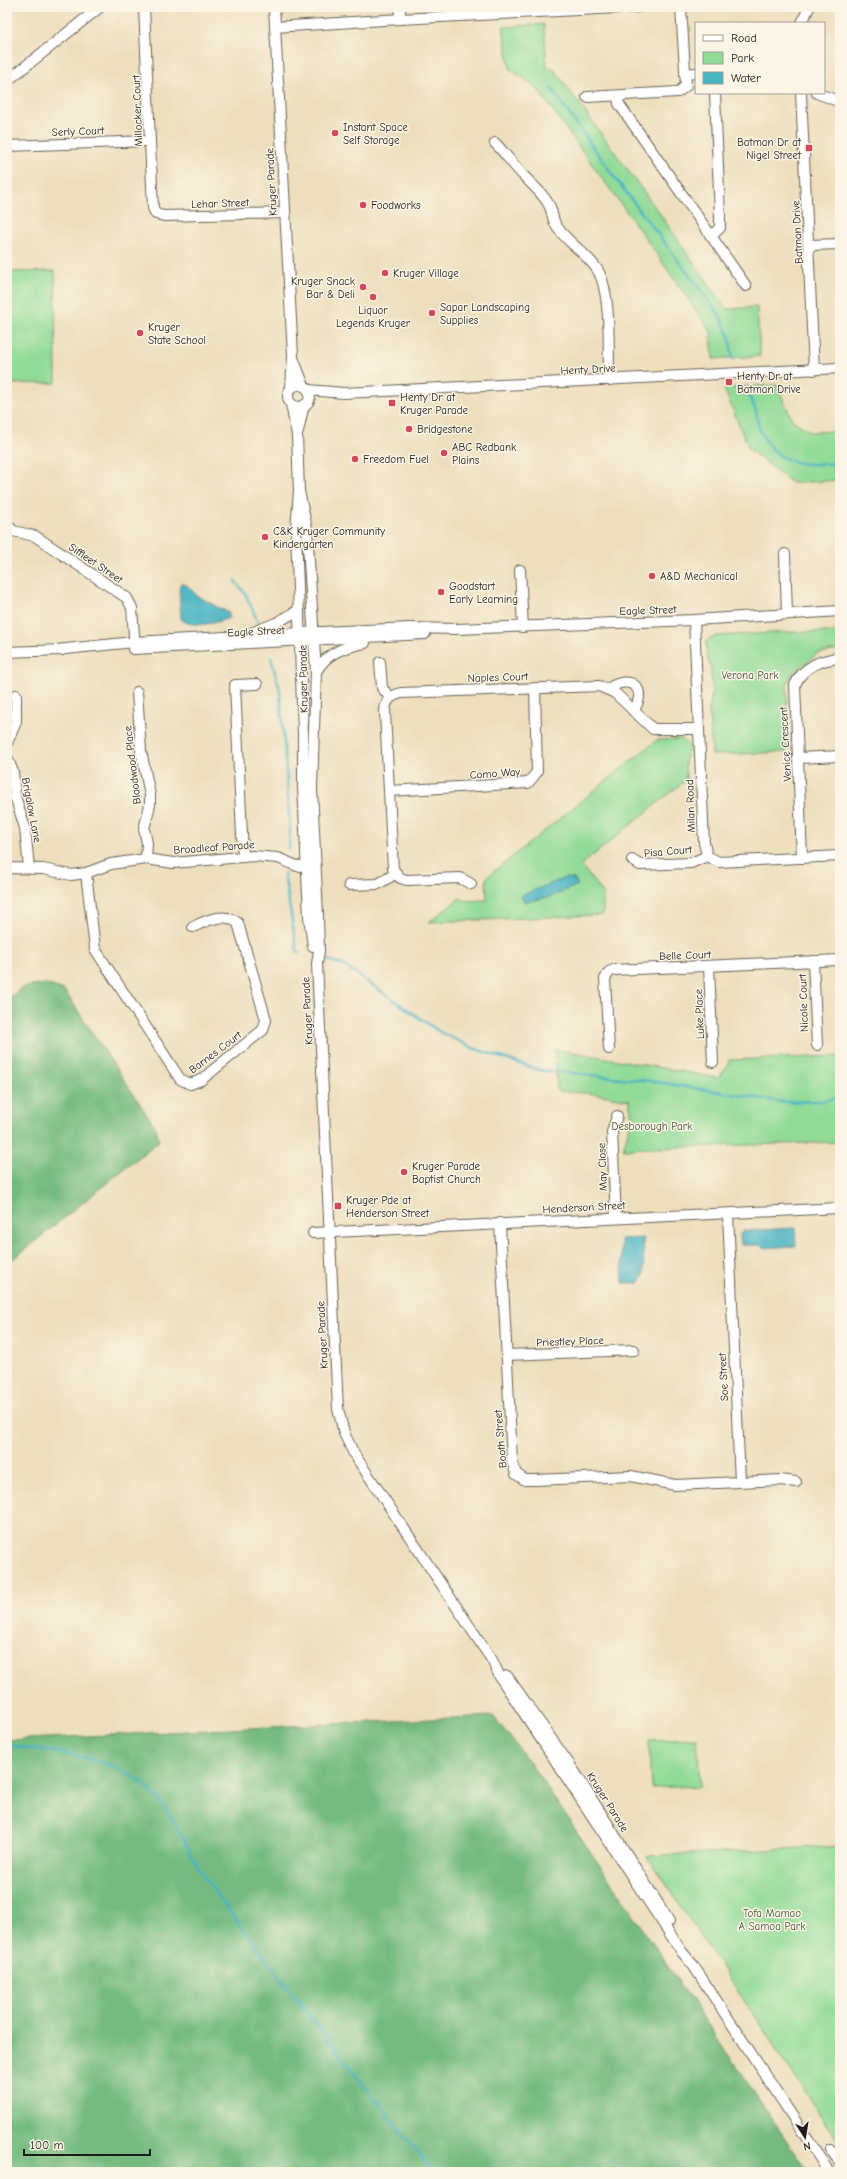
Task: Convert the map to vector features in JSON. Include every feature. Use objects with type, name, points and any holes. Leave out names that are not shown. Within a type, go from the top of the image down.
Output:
[{"type":"street","points":[[7,81],[100,7]]},
{"type":"street","name":"Millocker Court","points":[[144,7],[153,208],[156,214]]},
{"type":"street","name":"Kruger Parade","points":[[274,7],[293,356],[291,388]]},
{"type":"street","points":[[400,7],[400,19]]},
{"type":"street","points":[[275,27],[400,19],[498,10],[639,7]]},
{"type":"street","points":[[587,97],[678,92],[686,86],[681,7]]},
{"type":"street","points":[[802,22],[809,7]]},
{"type":"street","points":[[685,74],[695,74]]},
{"type":"street","points":[[711,236],[720,228],[715,94]]},
{"type":"street","name":"Batman Drive","points":[[801,94],[810,245],[814,370]]},
{"type":"street","points":[[820,94],[840,102]]},
{"type":"street","points":[[618,96],[619,104],[746,286]]},
{"type":"street","name":"Serly Court","points":[[7,146],[150,141]]},
{"type":"street","points":[[495,143],[523,176],[537,187],[550,206],[552,218],[556,227],[571,244],[588,258],[598,271],[607,302],[610,380]]},
{"type":"street","name":"Lehar Street","points":[[156,214],[164,216],[285,213]]},
{"type":"street","points":[[810,245],[840,244]]},
{"type":"street","name":"Kruger Parade","points":[[293,356],[306,388]]},
{"type":"street","name":"Henty Drive","points":[[306,388],[338,393],[840,368]]},
{"type":"street","points":[[296,385],[306,388],[309,395],[306,403],[297,406],[291,404],[288,397],[291,388],[296,385]]},
{"type":"street","name":"Henty Drive","points":[[306,403],[338,393]]},
{"type":"street","name":"Kruger Parade","points":[[297,435],[306,403]]},
{"type":"street","name":"Kruger Parade","points":[[291,404],[297,435],[299,491],[296,530],[300,637],[311,860],[319,951],[317,964],[338,1410],[344,1432],[354,1454],[492,1660],[500,1677],[605,1838],[682,1952],[693,1965],[829,2172]]},
{"type":"street","name":"Kruger Parade","points":[[299,491],[308,529],[316,672],[311,860]]},
{"type":"street","name":"Siffleet Street","points":[[9,531],[35,536],[127,598],[132,608],[135,645]]},
{"type":"street","points":[[785,554],[787,614]]},
{"type":"street","points":[[520,570],[523,627]]},
{"type":"street","points":[[243,636],[276,623],[299,610]]},
{"type":"street","name":"Eagle Street","points":[[135,645],[300,637],[410,628],[457,629],[523,627],[840,612]]},
{"type":"street","name":"Milan Road","points":[[694,620],[704,843],[707,856]]},
{"type":"street","name":"Eagle Street","points":[[314,636],[392,637],[444,633],[457,629]]},
{"type":"street","name":"Eagle Street","points":[[7,652],[56,650],[79,652],[135,645],[243,636],[300,637]]},
{"type":"street","points":[[316,672],[322,661],[330,655],[354,645],[392,637]]},
{"type":"street","name":"Venice Crescent","points":[[802,858],[795,685],[801,675],[818,662],[840,658]]},
{"type":"street","points":[[380,662],[382,688],[390,697],[385,707],[392,862],[395,874],[400,878],[407,880],[460,878],[471,884]]},
{"type":"street","points":[[632,712],[638,705],[639,698],[634,684],[623,681],[608,689],[632,712],[653,730],[699,729]]},
{"type":"street","points":[[243,856],[235,685],[257,684]]},
{"type":"street","name":"Naples Court","points":[[390,697],[401,693],[586,685],[608,689]]},
{"type":"street","name":"Como Way","points":[[389,791],[528,783],[538,772],[535,688]]},
{"type":"street","name":"Bloodwood Place","points":[[137,692],[141,751],[150,795],[150,805],[144,829],[147,843],[146,859]]},
{"type":"street","points":[[7,743],[16,722],[16,695]]},
{"type":"street","points":[[798,758],[840,756]]},
{"type":"street","name":"Brigalow Lane","points":[[7,757],[13,772],[17,804],[25,828],[29,868]]},
{"type":"street","name":"Broadleaf Parade","points":[[7,868],[29,868],[71,875],[86,873],[111,864],[146,859],[173,863],[243,856],[265,856],[282,859],[297,866],[311,860]]},
{"type":"street","points":[[707,856],[718,862],[840,856]]},
{"type":"street","name":"Pisa Court","points":[[632,860],[640,865],[691,863],[707,856]]},
{"type":"street","name":"Barnes Court","points":[[86,873],[95,949],[180,1079],[190,1084],[201,1080],[262,1030],[266,1020],[238,924],[230,918],[221,918],[205,920],[193,927]]},
{"type":"street","points":[[348,885],[378,884],[395,874]]},
{"type":"street","name":"Belle Court","points":[[608,1049],[605,985],[609,972],[619,969],[840,960]]},
{"type":"street","name":"Nicole Court","points":[[813,961],[817,1045]]},
{"type":"street","name":"Luke Place","points":[[709,966],[713,1062]]},
{"type":"street","name":"May Close","points":[[616,1218],[612,1132],[617,1116]]},
{"type":"street","name":"Henderson Street","points":[[313,1233],[840,1208]]},
{"type":"street","name":"Soe Street","points":[[728,1214],[740,1482]]},
{"type":"street","name":"Booth Street","points":[[500,1223],[512,1461],[516,1474],[520,1477],[535,1480],[631,1476],[683,1485],[740,1482]]},
{"type":"street","name":"Priestley Place","points":[[507,1355],[634,1350]]},
{"type":"street","points":[[740,1482],[780,1480],[796,1482]]},
{"type":"street","points":[[830,2149],[840,2162]]},
{"type":"green space","points":[[544,24],[547,68],[553,68],[660,214],[726,309],[757,307],[760,356],[713,359],[711,332],[644,236],[536,87],[510,69],[503,27]]},
{"type":"green space","points":[[55,271],[56,383],[7,384],[7,272]]},
{"type":"green space","points":[[777,385],[792,420],[811,432],[840,431],[840,480],[792,483],[749,449],[724,388]]},
{"type":"green space","name":"Verona Park","points":[[789,632],[840,632],[840,650],[818,653],[791,675],[787,686],[787,752],[712,755],[709,708],[712,694],[711,668],[707,658],[706,642],[710,638],[717,636]]},
{"type":"green space","points":[[682,739],[690,747],[685,760],[686,780],[581,865],[603,893],[603,915],[429,922],[460,898],[465,901],[487,900],[486,878],[657,740]]},
{"type":"green space","points":[[45,984],[64,990],[156,1128],[159,1141],[7,1264],[7,999],[24,987]]},
{"type":"green space","name":"Desborough Park","points":[[555,1049],[718,1078],[728,1066],[729,1060],[840,1056],[840,1142],[623,1149],[632,1117],[629,1100],[597,1094],[557,1091]]},
{"type":"green space","points":[[493,1716],[528,1760],[808,2172],[7,2172],[7,1740]]},
{"type":"green space","points":[[697,1738],[700,1786],[651,1788],[649,1740]]},
{"type":"green space","name":"Tofa Mamao A Samoa Park","points":[[840,1846],[840,2140],[837,2140],[647,1856]]},
{"type":"water","points":[[181,583],[188,586],[197,596],[229,613],[229,618],[204,624],[192,624],[181,619],[179,588]]},
{"type":"water","points":[[565,878],[574,879],[578,885],[550,897],[525,902],[520,896]]},
{"type":"water","points":[[795,1228],[796,1246],[763,1248],[760,1245],[741,1245],[740,1234],[743,1231]]},
{"type":"water","points":[[643,1238],[644,1275],[639,1283],[623,1283],[621,1239]]},
{"type":"waterway","points":[[551,88],[615,178],[719,314],[729,335],[733,359]]},
{"type":"waterway","points":[[748,388],[749,396],[755,408],[760,429],[768,444],[775,452],[784,458],[805,464],[840,463]]},
{"type":"waterway","points":[[235,581],[246,595],[258,622]]},
{"type":"waterway","points":[[271,658],[280,690],[290,826],[289,849]]},
{"type":"waterway","points":[[284,873],[297,951],[300,953]]},
{"type":"waterway","points":[[325,959],[343,965],[440,1032],[473,1048],[539,1070],[651,1081],[782,1102],[823,1101],[840,1096]]},
{"type":"waterway","points":[[7,1745],[53,1751],[99,1761],[127,1773],[142,1783],[155,1795],[165,1808],[200,1870],[237,1922],[433,2172]]},
{"type":"place","name":"Instant Space Self Storage","points":[[335,133]]},
{"type":"place","name":"Batman Dr at Nigel Street","points":[[809,148]]},
{"type":"place","name":"Foodworks","points":[[363,205]]},
{"type":"place","name":"Kruger Village","points":[[385,273]]},
{"type":"place","name":"Kruger Snack Bar & Deli","points":[[363,287]]},
{"type":"place","name":"Liquor Legends Kruger","points":[[373,297]]},
{"type":"place","name":"Sapar Landscaping Supplies","points":[[432,313]]},
{"type":"place","name":"Kruger State School","points":[[140,333]]},
{"type":"place","name":"Henty Dr at Batman Drive","points":[[729,382]]},
{"type":"place","name":"Henty Dr at Kruger Parade","points":[[392,403]]},
{"type":"place","name":"Bridgestone","points":[[409,429]]},
{"type":"place","name":"ABC Redbank Plains","points":[[444,453]]},
{"type":"place","name":"Freedom Fuel","points":[[355,459]]},
{"type":"place","name":"C&K Kruger Community Kindergarten","points":[[265,537]]},
{"type":"place","name":"A&D Mechanical","points":[[652,576]]},
{"type":"place","name":"Goodstart Early Learning","points":[[441,592]]},
{"type":"place","name":"Kruger Parade Baptist Church","points":[[404,1172]]},
{"type":"place","name":"Kruger Pde at Henderson Street","points":[[338,1206]]}]
